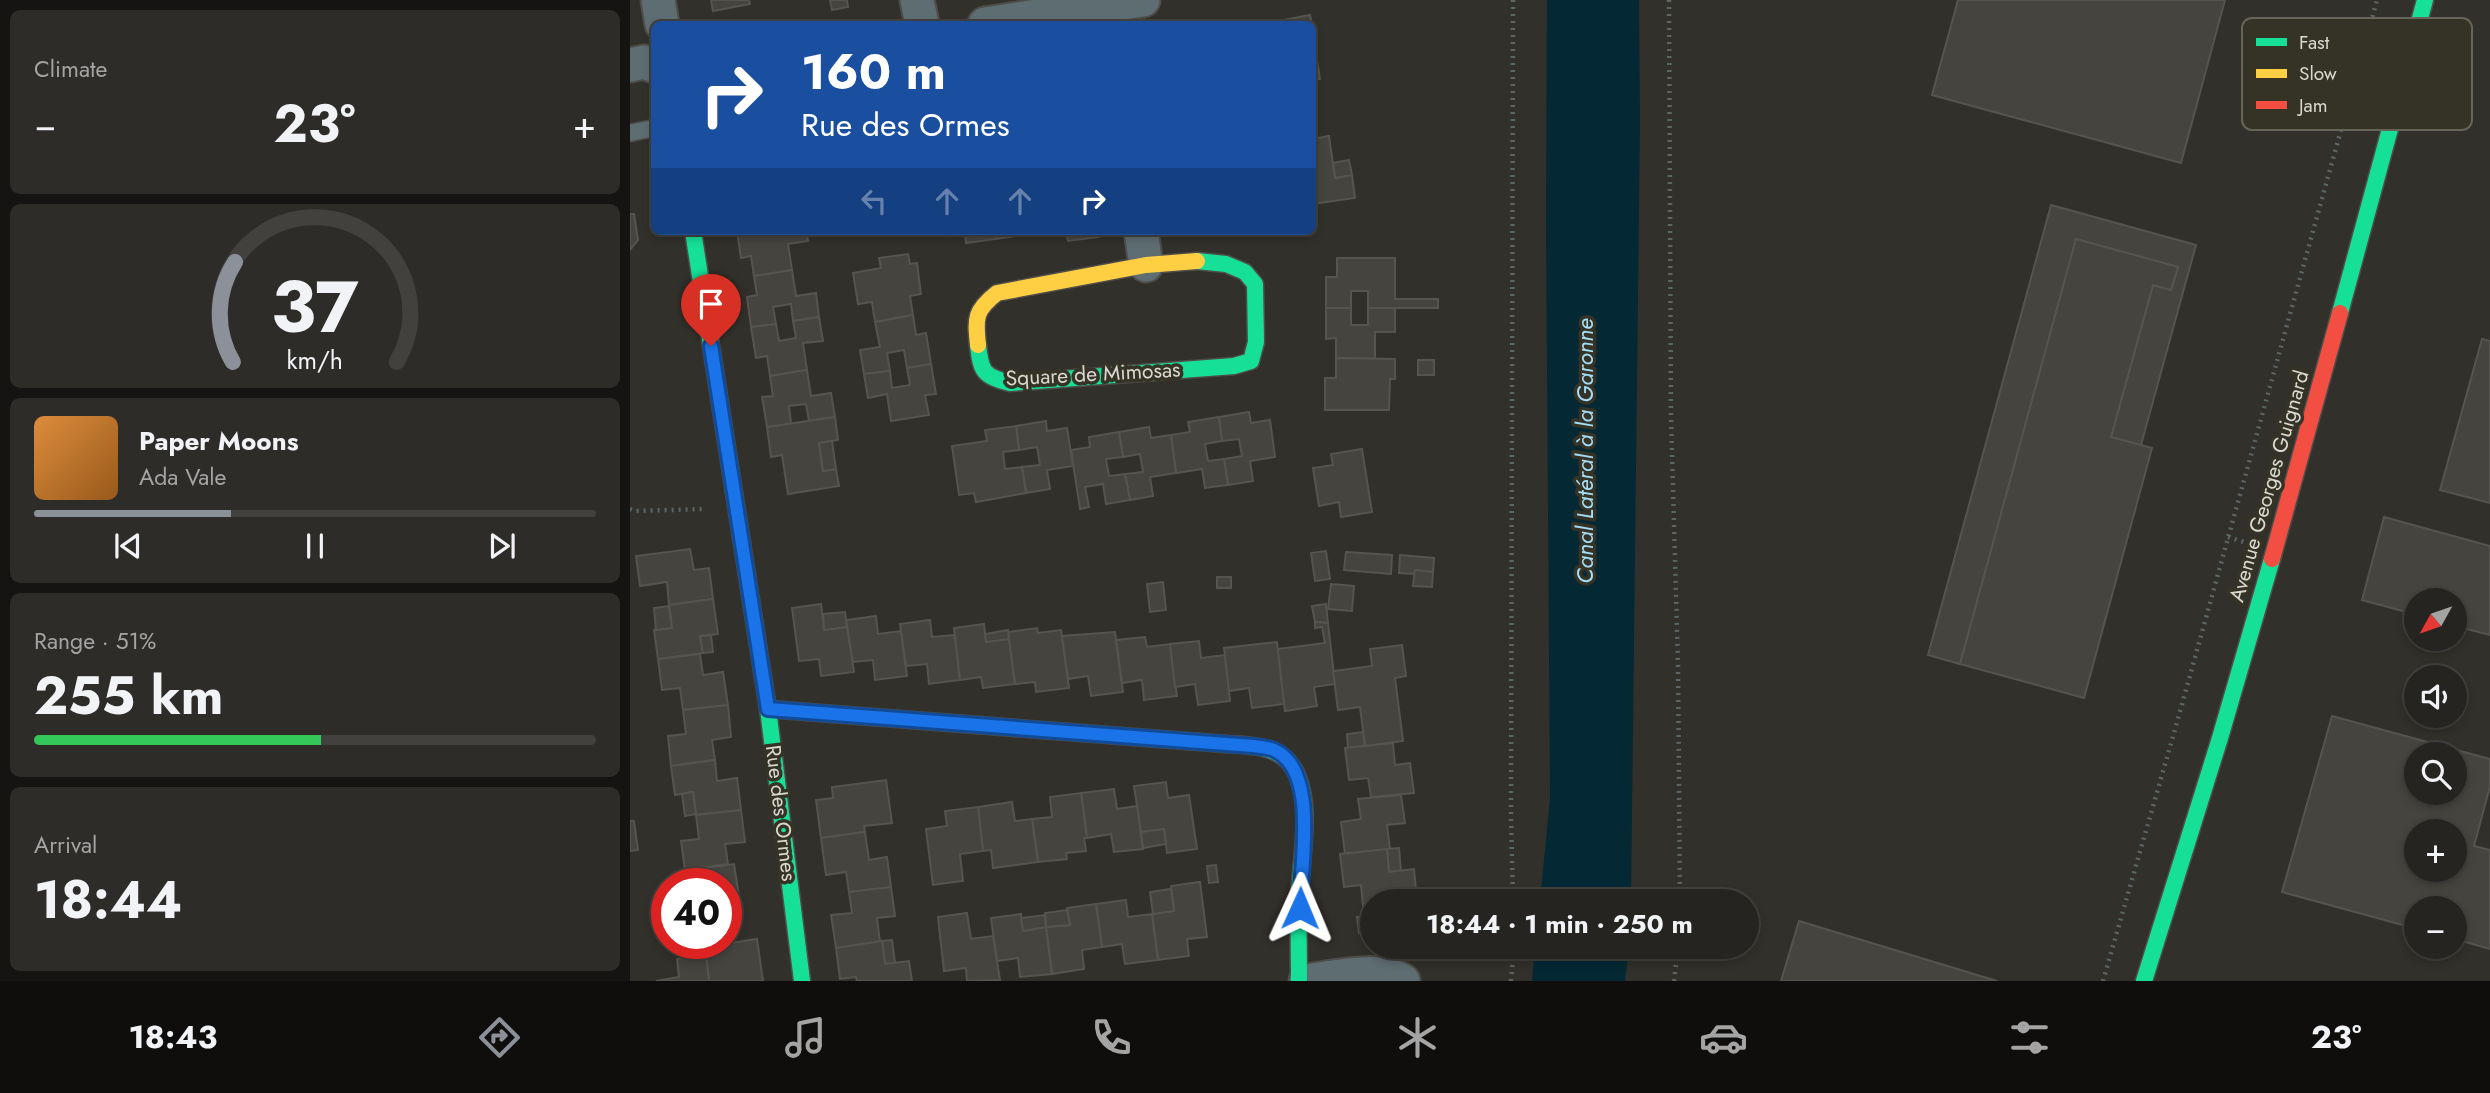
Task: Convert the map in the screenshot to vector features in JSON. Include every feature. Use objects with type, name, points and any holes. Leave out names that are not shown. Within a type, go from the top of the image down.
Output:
[{"type":"street","points":[[658,0],[662,21]]},
{"type":"street","points":[[917,0],[921,21]]},
{"type":"street","points":[[1025,21],[1106,15],[1143,0]]},
{"type":"street","name":"Avenue Georges Guignard","points":[[2420,18],[2425,0]]},
{"type":"street","points":[[630,65],[644,62],[651,65]]},
{"type":"street","name":"Avenue Georges Guignard","points":[[2144,981],[2186,854],[2389,130]]},
{"type":"street","name":"Rue des Ormes","points":[[694,235],[768,709],[802,981]]},
{"type":"street","points":[[1142,235],[1146,265]]},
{"type":"street","name":"Square de Mimosas","points":[[1197,261],[1226,264],[1245,272],[1255,284],[1256,342],[1251,361],[1234,366],[1010,383],[990,378],[980,367],[975,321],[983,304],[997,293],[1146,265],[1197,261]]},
{"type":"street","points":[[768,709],[1253,746],[1275,750],[1290,763],[1298,777],[1305,821],[1300,883],[1299,981]]},
{"type":"street","points":[[1306,981],[1363,974],[1396,976],[1403,981]]},
{"type":"lane","points":[[630,133],[651,129]]},
{"type":"path","points":[[1513,0],[1513,889]]},
{"type":"path","points":[[1669,0],[1671,403],[1681,889]]},
{"type":"path","points":[[2372,18],[2377,0]]},
{"type":"path","points":[[2103,981],[2341,130]]},
{"type":"path","points":[[630,509],[685,511],[737,506]]},
{"type":"path","points":[[1511,981],[1513,959]]},
{"type":"path","points":[[1674,981],[1677,959]]},
{"type":"water","name":"Canal Latéral à la Garonne","points":[[1547,0],[1639,0],[1631,889],[1541,889],[1550,799]]},
{"type":"water","points":[[1534,959],[1628,959],[1625,981],[1532,981]]},
{"type":"building","points":[[711,0],[749,0],[750,4],[713,11]]},
{"type":"building","points":[[830,0],[847,0],[848,7],[832,10]]},
{"type":"building","points":[[1958,0],[2225,0],[2181,163],[1932,95]]},
{"type":"building","points":[[1310,15],[1311,21],[1278,21]]},
{"type":"building","points":[[1316,54],[1320,79],[1316,80]]},
{"type":"building","points":[[1329,136],[1335,178],[1352,175],[1355,198],[1316,203],[1316,138]]},
{"type":"building","points":[[1349,160],[1352,175],[1335,178],[1333,163]]},
{"type":"building","points":[[2051,205],[2196,245],[2141,445],[2111,437],[2153,285],[2171,290],[2178,267],[2076,239],[1960,664],[1928,655]]},
{"type":"building","points":[[630,214],[634,214],[638,240],[630,250]]},
{"type":"building","points":[[738,235],[807,235],[808,241],[788,244],[792,270],[754,276],[751,256],[741,258]]},
{"type":"building","points":[[965,235],[996,235],[996,239],[966,243]]},
{"type":"building","points":[[996,235],[1021,235],[996,239]]},
{"type":"building","points":[[1067,235],[1099,237],[1068,241]]},
{"type":"building","points":[[2076,239],[2178,267],[2171,290],[2153,285],[2111,437],[2152,448],[2084,698],[1960,664]]},
{"type":"building","points":[[908,254],[910,264],[917,263],[921,294],[910,296],[913,315],[875,322],[872,302],[858,304],[853,273],[881,268],[879,258]]},
{"type":"building","points":[[1337,258],[1395,258],[1395,299],[1438,299],[1438,308],[1368,308],[1368,291],[1351,291],[1351,308],[1326,308],[1326,277],[1337,277]]},
{"type":"building","points":[[792,270],[796,296],[816,293],[819,317],[793,321],[791,304],[773,307],[776,324],[751,327],[747,297],[757,295],[754,276]]},
{"type":"building","points":[[1326,308],[1351,308],[1351,325],[1368,325],[1368,308],[1395,308],[1395,332],[1375,332],[1375,359],[1336,358],[1336,338],[1326,339]]},
{"type":"building","points":[[913,315],[916,335],[926,333],[931,364],[907,368],[904,350],[887,353],[890,371],[864,374],[860,350],[880,347],[875,322]]},
{"type":"building","points":[[819,317],[823,341],[803,343],[807,370],[770,376],[767,356],[756,358],[751,327],[776,324],[779,341],[796,338],[793,321]]},
{"type":"building","points":[[2482,339],[2490,341],[2490,503],[2440,490]]},
{"type":"building","points":[[1336,358],[1395,359],[1395,379],[1390,379],[1389,410],[1325,410],[1325,378],[1336,378]]},
{"type":"building","points":[[1418,360],[1434,360],[1434,375],[1418,375]]},
{"type":"building","points":[[931,364],[936,394],[925,395],[929,415],[891,421],[887,394],[868,398],[864,374],[890,371],[892,388],[910,385],[907,368]]},
{"type":"building","points":[[807,370],[811,396],[831,393],[835,417],[809,421],[806,404],[789,406],[791,424],[767,427],[762,397],[773,396],[770,376]]},
{"type":"building","points":[[1249,412],[1251,423],[1270,420],[1275,457],[1250,461],[1253,481],[1228,485],[1224,459],[1242,456],[1239,439],[1222,441],[1219,417]]},
{"type":"building","points":[[835,417],[838,440],[819,443],[823,471],[836,469],[839,486],[788,494],[782,455],[771,457],[767,427]]},
{"type":"building","points":[[1219,417],[1222,441],[1205,444],[1208,461],[1224,459],[1228,485],[1205,488],[1202,469],[1176,473],[1171,435],[1190,432],[1188,422]]},
{"type":"building","points":[[1046,421],[1047,431],[1067,428],[1073,466],[1047,470],[1050,489],[1026,493],[1022,467],[1040,465],[1037,447],[1019,450],[1016,426]]},
{"type":"building","points":[[1016,426],[1019,450],[1003,452],[1005,469],[1022,467],[1026,493],[976,502],[974,493],[959,495],[952,446],[987,441],[985,430]]},
{"type":"building","points":[[1149,427],[1151,438],[1171,435],[1176,473],[1150,477],[1153,496],[1130,500],[1125,474],[1143,472],[1140,454],[1123,457],[1119,432]]},
{"type":"building","points":[[1119,432],[1123,457],[1106,459],[1109,476],[1125,474],[1130,500],[1106,504],[1103,484],[1085,487],[1089,507],[1080,509],[1071,450],[1090,447],[1089,437]]},
{"type":"building","points":[[832,441],[836,469],[823,471],[819,443]]},
{"type":"building","points":[[1362,449],[1372,512],[1341,517],[1339,502],[1319,506],[1313,468],[1333,465],[1331,454]]},
{"type":"building","points":[[2384,517],[2490,546],[2490,635],[2468,629],[2468,588],[2404,588],[2404,611],[2362,600]]},
{"type":"building","points":[[690,549],[694,570],[709,568],[713,599],[669,605],[667,582],[640,586],[636,556]]},
{"type":"building","points":[[1326,551],[1330,579],[1315,581],[1311,553]]},
{"type":"building","points":[[1346,552],[1392,555],[1391,574],[1344,570]]},
{"type":"building","points":[[1400,555],[1434,558],[1433,572],[1415,570],[1414,574],[1399,573]]},
{"type":"building","points":[[1415,570],[1433,572],[1432,587],[1413,586]]},
{"type":"building","points":[[1217,577],[1231,577],[1231,588],[1217,588]]},
{"type":"building","points":[[1163,582],[1166,610],[1150,612],[1147,584]]},
{"type":"building","points":[[1331,584],[1354,586],[1352,611],[1328,609]]},
{"type":"building","points":[[713,599],[718,634],[700,636],[703,653],[658,659],[654,630],[672,628],[669,605]]},
{"type":"building","points":[[821,604],[824,630],[847,627],[854,672],[821,676],[819,659],[799,661],[792,608]]},
{"type":"building","points":[[1326,604],[1328,623],[1315,622],[1312,606]]},
{"type":"building","points":[[669,606],[672,628],[656,630],[654,608]]},
{"type":"building","points":[[845,612],[847,627],[824,630],[823,614]]},
{"type":"building","points":[[876,616],[878,634],[901,631],[907,676],[875,680],[873,660],[853,662],[846,620]]},
{"type":"building","points":[[930,620],[932,637],[955,635],[960,680],[929,684],[927,664],[906,666],[900,624]]},
{"type":"building","points":[[1315,622],[1328,623],[1335,684],[1314,687],[1317,706],[1285,711],[1277,649],[1325,643],[1322,627],[1315,628]]},
{"type":"building","points":[[984,624],[986,642],[1009,639],[1015,684],[983,688],[981,677],[960,680],[954,628]]},
{"type":"building","points":[[1037,628],[1038,633],[1061,630],[1069,688],[1036,692],[1035,682],[1015,684],[1008,632]]},
{"type":"building","points":[[1008,630],[1009,639],[986,642],[985,634]]},
{"type":"building","points":[[1115,632],[1123,692],[1091,696],[1088,676],[1068,679],[1062,636]]},
{"type":"building","points":[[711,635],[713,652],[703,653],[700,636]]},
{"type":"building","points":[[1145,637],[1147,647],[1170,644],[1177,696],[1144,700],[1142,680],[1122,683],[1116,640]]},
{"type":"building","points":[[1199,641],[1201,658],[1225,655],[1230,701],[1198,705],[1195,684],[1175,687],[1170,644]]},
{"type":"building","points":[[1277,642],[1284,704],[1252,708],[1249,688],[1229,691],[1224,648]]},
{"type":"building","points":[[1402,645],[1406,676],[1395,678],[1403,741],[1365,746],[1360,707],[1338,710],[1333,671],[1372,666],[1370,649]]},
{"type":"building","points":[[700,654],[703,675],[723,672],[728,705],[683,710],[680,688],[662,690],[658,659]]},
{"type":"building","points":[[728,705],[731,737],[712,740],[715,760],[671,766],[668,736],[686,734],[683,710]]},
{"type":"building","points":[[2332,716],[2428,742],[2404,742],[2404,805],[2467,805],[2467,753],[2490,759],[2490,786],[2474,846],[2490,850],[2490,949],[2467,942],[2467,896],[2404,896],[2404,925],[2282,892]]},
{"type":"building","points":[[1363,732],[1365,746],[1348,748],[1347,734]]},
{"type":"building","points":[[1393,743],[1395,765],[1410,763],[1414,793],[1371,797],[1368,778],[1349,780],[1345,748]]},
{"type":"building","points":[[715,760],[717,781],[737,778],[741,810],[696,815],[693,792],[675,795],[671,766]]},
{"type":"building","points":[[886,780],[892,823],[864,826],[865,832],[821,838],[816,800],[833,798],[832,787]]},
{"type":"building","points":[[1166,782],[1168,798],[1189,795],[1197,849],[1167,853],[1164,829],[1141,832],[1134,786]]},
{"type":"building","points":[[1114,789],[1117,809],[1137,806],[1143,849],[1114,852],[1111,834],[1087,838],[1081,793]]},
{"type":"building","points":[[693,792],[696,814],[685,816],[682,794]]},
{"type":"building","points":[[1081,793],[1087,838],[1084,838],[1086,851],[1066,853],[1067,859],[1038,862],[1032,819],[1052,817],[1050,797]]},
{"type":"building","points":[[1401,795],[1405,823],[1387,825],[1390,849],[1345,854],[1341,822],[1361,819],[1358,799]]},
{"type":"building","points":[[1012,802],[1015,821],[1032,819],[1038,862],[993,868],[991,850],[983,851],[978,807]]},
{"type":"building","points":[[978,807],[983,851],[960,854],[963,881],[933,885],[926,829],[947,826],[945,811]]},
{"type":"building","points":[[741,810],[745,842],[725,844],[728,864],[685,868],[681,841],[699,839],[696,815]]},
{"type":"building","points":[[630,821],[634,821],[638,850],[630,851]]},
{"type":"building","points":[[1164,829],[1166,844],[1143,848],[1141,832]]},
{"type":"building","points":[[865,832],[869,860],[887,857],[891,887],[849,892],[846,872],[826,875],[821,838]]},
{"type":"building","points":[[1399,848],[1401,871],[1389,872],[1387,849]]},
{"type":"building","points":[[1387,849],[1389,872],[1414,869],[1416,889],[1361,889],[1361,885],[1344,887],[1340,854]]},
{"type":"building","points":[[734,864],[735,868],[704,868]]},
{"type":"building","points":[[1216,865],[1218,882],[1209,883],[1207,866]]},
{"type":"building","points":[[1200,882],[1207,937],[1187,939],[1189,956],[1158,960],[1152,914],[1174,911],[1171,886]]},
{"type":"building","points":[[891,887],[895,916],[877,918],[880,942],[836,948],[831,915],[852,913],[849,892]]},
{"type":"building","points":[[1171,889],[1174,911],[1153,914],[1150,892]]},
{"type":"building","points":[[1126,900],[1128,917],[1152,914],[1158,960],[1125,964],[1122,944],[1102,947],[1096,904]]},
{"type":"building","points":[[1096,904],[1102,947],[1082,950],[1084,969],[1052,974],[1046,927],[1070,925],[1067,908]]},
{"type":"building","points":[[1067,910],[1070,925],[1046,927],[1045,913]]},
{"type":"building","points":[[967,913],[971,939],[993,936],[1000,980],[967,981],[966,968],[944,971],[938,917]]},
{"type":"building","points":[[1021,914],[1023,931],[1046,927],[1052,974],[1020,977],[1018,958],[997,961],[991,918]]},
{"type":"building","points":[[1045,915],[1046,927],[1023,931],[1021,918]]},
{"type":"building","points":[[1357,917],[1360,917],[1360,933],[1359,933]]},
{"type":"building","points":[[1799,921],[1997,981],[1781,981]]},
{"type":"building","points":[[757,939],[763,981],[709,981],[706,959],[742,959],[742,941]]},
{"type":"building","points":[[892,940],[895,963],[885,964],[882,941]]},
{"type":"building","points":[[882,941],[885,964],[909,961],[912,981],[857,981],[856,977],[840,979],[836,948]]},
{"type":"building","points":[[677,959],[706,959],[709,981],[656,981],[679,977]]},
{"type":"traffic: fast","points":[[2420,18],[2425,0]]},
{"type":"traffic: fast","points":[[2340,313],[2390,130]]},
{"type":"traffic: fast","points":[[694,235],[768,709],[802,981]]},
{"type":"traffic: fast","points":[[978,345],[985,372],[1010,383],[1234,366],[1251,361],[1256,342],[1255,284],[1245,272],[1226,264],[1197,261]]},
{"type":"traffic: fast","points":[[2144,981],[2220,738],[2272,559]]},
{"type":"traffic: fast","points":[[1226,744],[1258,747],[1281,755],[1296,773],[1301,788],[1305,824],[1299,895],[1299,981]]},
{"type":"traffic: slow","points":[[978,345],[978,315],[984,304],[997,293],[1146,265],[1197,261]]},
{"type":"traffic: slow","points":[[768,709],[1226,744]]},
{"type":"traffic: jam","points":[[2272,559],[2340,313]]},
{"type":"route","points":[[711,346],[768,709],[1253,746],[1275,750],[1290,763],[1298,777],[1305,821],[1300,908]]}]
